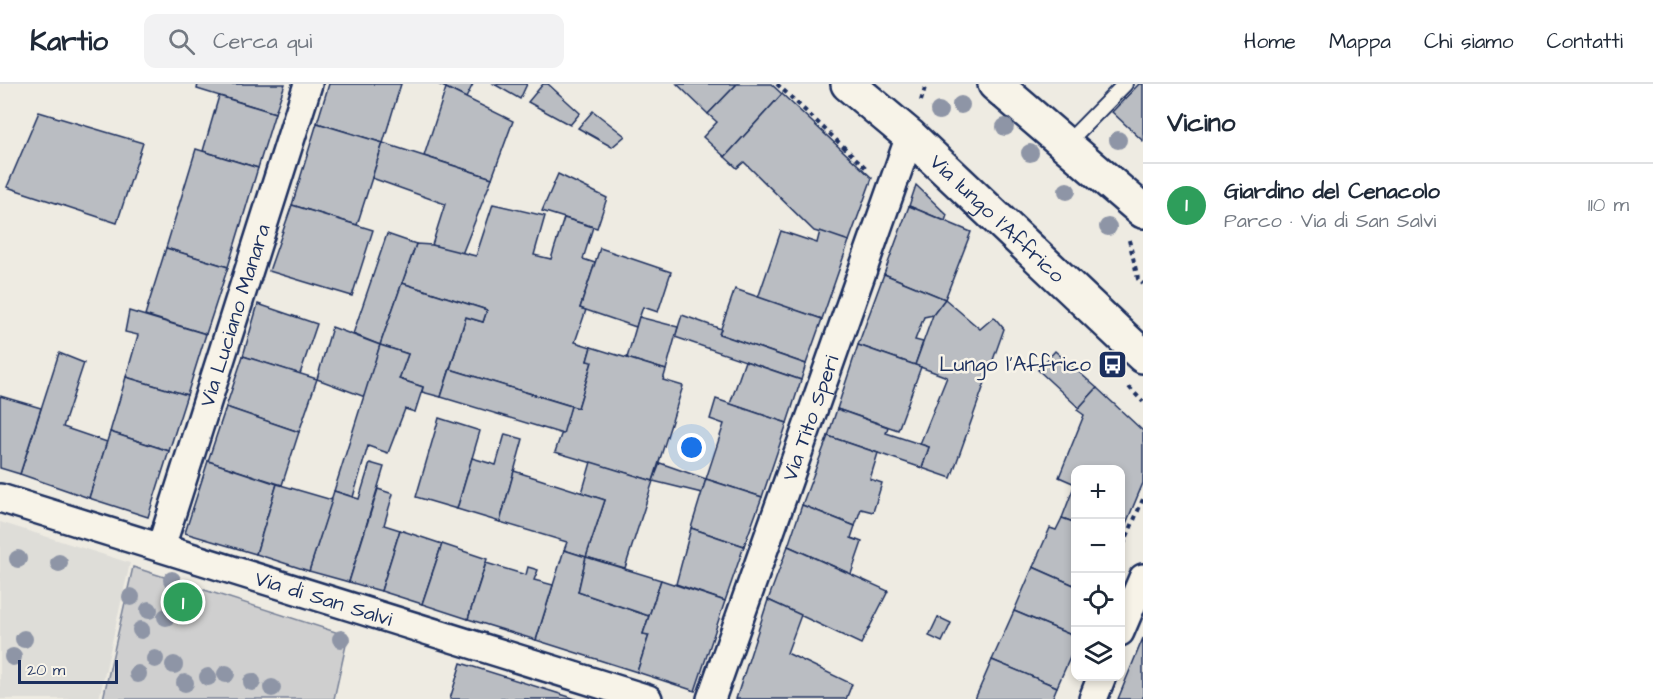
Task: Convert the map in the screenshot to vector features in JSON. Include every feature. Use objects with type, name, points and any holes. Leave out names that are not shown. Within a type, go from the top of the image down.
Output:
[{"type":"street","name":"Via Luciano Manara","points":[[161,547],[308,84]]},
{"type":"street","name":"Via lungo l'Affrico","points":[[848,84],[910,136],[1143,356]]},
{"type":"street","points":[[995,84],[1143,211]]},
{"type":"street","name":"Via Tito Speri","points":[[711,699],[910,136]]},
{"type":"street","name":"Via di San Salvi","points":[[0,498],[648,699]]},
{"type":"street","points":[[1122,627],[1143,578]]},
{"type":"street","points":[[1093,699],[1100,681]]},
{"type":"lane","points":[[1066,144],[1125,84]]},
{"type":"path","points":[[777,84],[875,176]]},
{"type":"path","points":[[1125,541],[1143,499]]},
{"type":"shaded area","points":[[0,522],[130,563],[99,699],[0,699]]},
{"type":"shaded area","points":[[133,567],[348,636],[334,699],[103,699]]},
{"type":"building","points":[[198,84],[285,84],[275,113],[197,89]]},
{"type":"building","points":[[329,84],[401,84],[383,143],[317,123]]},
{"type":"building","points":[[438,84],[473,84],[466,98]]},
{"type":"building","points":[[494,84],[527,84],[520,99]]},
{"type":"building","points":[[543,84],[548,84],[580,113],[570,125],[528,102]]},
{"type":"building","points":[[677,84],[737,84],[708,114]]},
{"type":"building","points":[[737,84],[771,84],[782,94],[725,157],[703,137],[717,122],[708,114]]},
{"type":"building","points":[[1139,84],[1143,84],[1143,141],[1112,112]]},
{"type":"building","points":[[446,88],[513,121],[492,178],[424,156]]},
{"type":"building","points":[[782,94],[872,178],[849,241],[814,231],[744,162],[737,168],[725,157]]},
{"type":"building","points":[[219,96],[275,113],[258,168],[203,151]]},
{"type":"building","points":[[593,111],[625,136],[612,147],[578,128]]},
{"type":"building","points":[[39,112],[143,143],[117,223],[7,187]]},
{"type":"building","points":[[317,123],[383,143],[357,225],[292,205]]},
{"type":"building","points":[[383,143],[492,178],[462,254],[432,245],[445,204],[372,178]]},
{"type":"building","points":[[196,149],[258,168],[228,267],[166,248]]},
{"type":"building","points":[[558,174],[607,198],[597,228],[542,211]]},
{"type":"building","points":[[916,185],[947,215],[945,221],[909,206]]},
{"type":"building","points":[[493,204],[545,216],[534,255],[551,259],[564,218],[593,227],[583,259],[595,263],[580,308],[586,310],[575,342],[591,347],[587,361],[592,362],[578,408],[450,369],[466,317],[483,322],[487,310],[402,283],[416,244],[432,245],[476,256]]},
{"type":"building","points":[[292,205],[373,230],[352,296],[269,271]]},
{"type":"building","points":[[909,206],[971,232],[945,299],[884,274]]},
{"type":"building","points":[[781,231],[817,243],[820,231],[849,241],[822,319],[758,298]]},
{"type":"building","points":[[387,234],[416,244],[380,345],[353,334]]},
{"type":"building","points":[[166,248],[228,267],[206,334],[145,315]]},
{"type":"building","points":[[600,248],[671,272],[658,312],[643,307],[636,327],[580,308]]},
{"type":"building","points":[[884,274],[945,299],[933,315],[924,317],[915,340],[923,342],[915,365],[858,345]]},
{"type":"building","points":[[402,283],[487,310],[483,322],[466,317],[441,397],[422,392],[423,387],[399,379],[408,354],[380,345]]},
{"type":"building","points":[[735,289],[822,319],[806,364],[719,334]]},
{"type":"building","points":[[945,299],[980,329],[994,317],[1004,329],[951,478],[922,468],[929,447],[920,444],[947,377],[915,365],[933,315]]},
{"type":"building","points":[[258,304],[317,324],[300,374],[243,356]]},
{"type":"building","points":[[129,311],[206,334],[187,395],[126,377],[138,335],[125,332]]},
{"type":"building","points":[[682,315],[721,329],[719,334],[806,364],[801,380],[675,337]]},
{"type":"building","points":[[639,317],[678,327],[666,370],[627,358]]},
{"type":"building","points":[[332,327],[380,345],[365,397],[317,379]]},
{"type":"building","points":[[380,345],[408,354],[399,379],[423,387],[415,412],[405,409],[388,453],[368,446],[353,497],[334,491]]},
{"type":"building","points":[[858,345],[921,367],[898,430],[837,409]]},
{"type":"building","points":[[591,347],[666,370],[663,380],[683,386],[653,481],[555,452],[571,406],[578,408],[592,362],[587,361]]},
{"type":"building","points":[[1055,351],[1097,388],[1079,408],[1038,370]]},
{"type":"building","points":[[59,353],[84,363],[63,427],[107,442],[89,498],[20,474]]},
{"type":"building","points":[[243,356],[317,379],[299,432],[226,407]]},
{"type":"building","points":[[745,361],[801,380],[787,423],[730,404]]},
{"type":"building","points":[[450,369],[571,406],[563,434],[441,397]]},
{"type":"building","points":[[126,377],[187,395],[169,451],[110,432]]},
{"type":"building","points":[[1097,388],[1143,431],[1143,483],[1125,526],[1125,465],[1071,465],[1071,482],[1059,477],[1084,415],[1077,410]]},
{"type":"building","points":[[0,396],[41,408],[20,474],[0,468]]},
{"type":"building","points":[[716,399],[787,423],[762,497],[706,479],[724,424],[710,419]]},
{"type":"building","points":[[226,407],[299,432],[282,485],[208,461]]},
{"type":"building","points":[[837,409],[888,427],[886,433],[929,447],[922,468],[828,436]]},
{"type":"building","points":[[439,418],[480,431],[457,509],[416,497]]},
{"type":"building","points":[[110,432],[169,451],[148,517],[89,498]]},
{"type":"building","points":[[505,434],[523,439],[500,522],[457,509],[472,458],[496,465]]},
{"type":"building","points":[[828,436],[878,453],[870,479],[882,483],[873,512],[861,509],[855,526],[802,505]]},
{"type":"building","points":[[208,461],[277,484],[256,554],[185,533]]},
{"type":"building","points":[[591,462],[653,481],[625,568],[586,557],[605,500],[582,493]]},
{"type":"building","points":[[370,463],[384,467],[349,582],[309,571],[334,491],[359,499]]},
{"type":"building","points":[[660,463],[706,479],[702,493],[653,481]]},
{"type":"building","points":[[514,471],[605,500],[586,557],[564,550],[567,542],[500,522]]},
{"type":"building","points":[[706,479],[762,497],[744,546],[691,528]]},
{"type":"building","points":[[277,484],[332,500],[309,571],[256,554]]},
{"type":"building","points":[[378,489],[393,494],[384,525],[400,530],[381,591],[349,582]]},
{"type":"building","points":[[1071,494],[1071,521],[1062,518]]},
{"type":"building","points":[[802,505],[855,526],[851,538],[862,542],[851,574],[788,546]]},
{"type":"building","points":[[1062,518],[1071,521],[1071,584],[1033,567],[1050,528],[1056,530]]},
{"type":"building","points":[[691,528],[744,546],[725,601],[676,584]]},
{"type":"building","points":[[400,530],[442,544],[422,604],[381,591]]},
{"type":"building","points":[[442,544],[487,559],[468,619],[422,604]]},
{"type":"building","points":[[788,546],[888,591],[861,644],[768,600]]},
{"type":"building","points":[[564,550],[586,557],[578,592],[649,616],[643,634],[649,635],[637,672],[536,640]]},
{"type":"building","points":[[586,557],[661,580],[649,616],[578,592]]},
{"type":"building","points":[[486,563],[526,575],[528,567],[538,570],[534,580],[553,585],[536,640],[468,619]]},
{"type":"building","points":[[1033,567],[1071,584],[1071,635],[1014,611]]},
{"type":"building","points":[[661,580],[725,601],[695,691],[637,672],[649,635],[643,634]]},
{"type":"building","points":[[768,600],[801,615],[787,653],[852,684],[846,699],[736,699]]},
{"type":"building","points":[[1014,611],[1071,635],[1071,655],[1057,687],[992,660]]},
{"type":"building","points":[[938,617],[951,623],[942,642],[929,636]]},
{"type":"building","points":[[1143,638],[1143,699],[1118,699]]},
{"type":"building","points":[[992,660],[1057,687],[1052,699],[975,699]]},
{"type":"building","points":[[461,663],[576,699],[450,699]]},
{"type":"place","name":"Lungo l'Affrico","points":[[1112,364]]},
{"type":"place","name":"Giardino del Cenacolo","points":[[183,602]]}]
